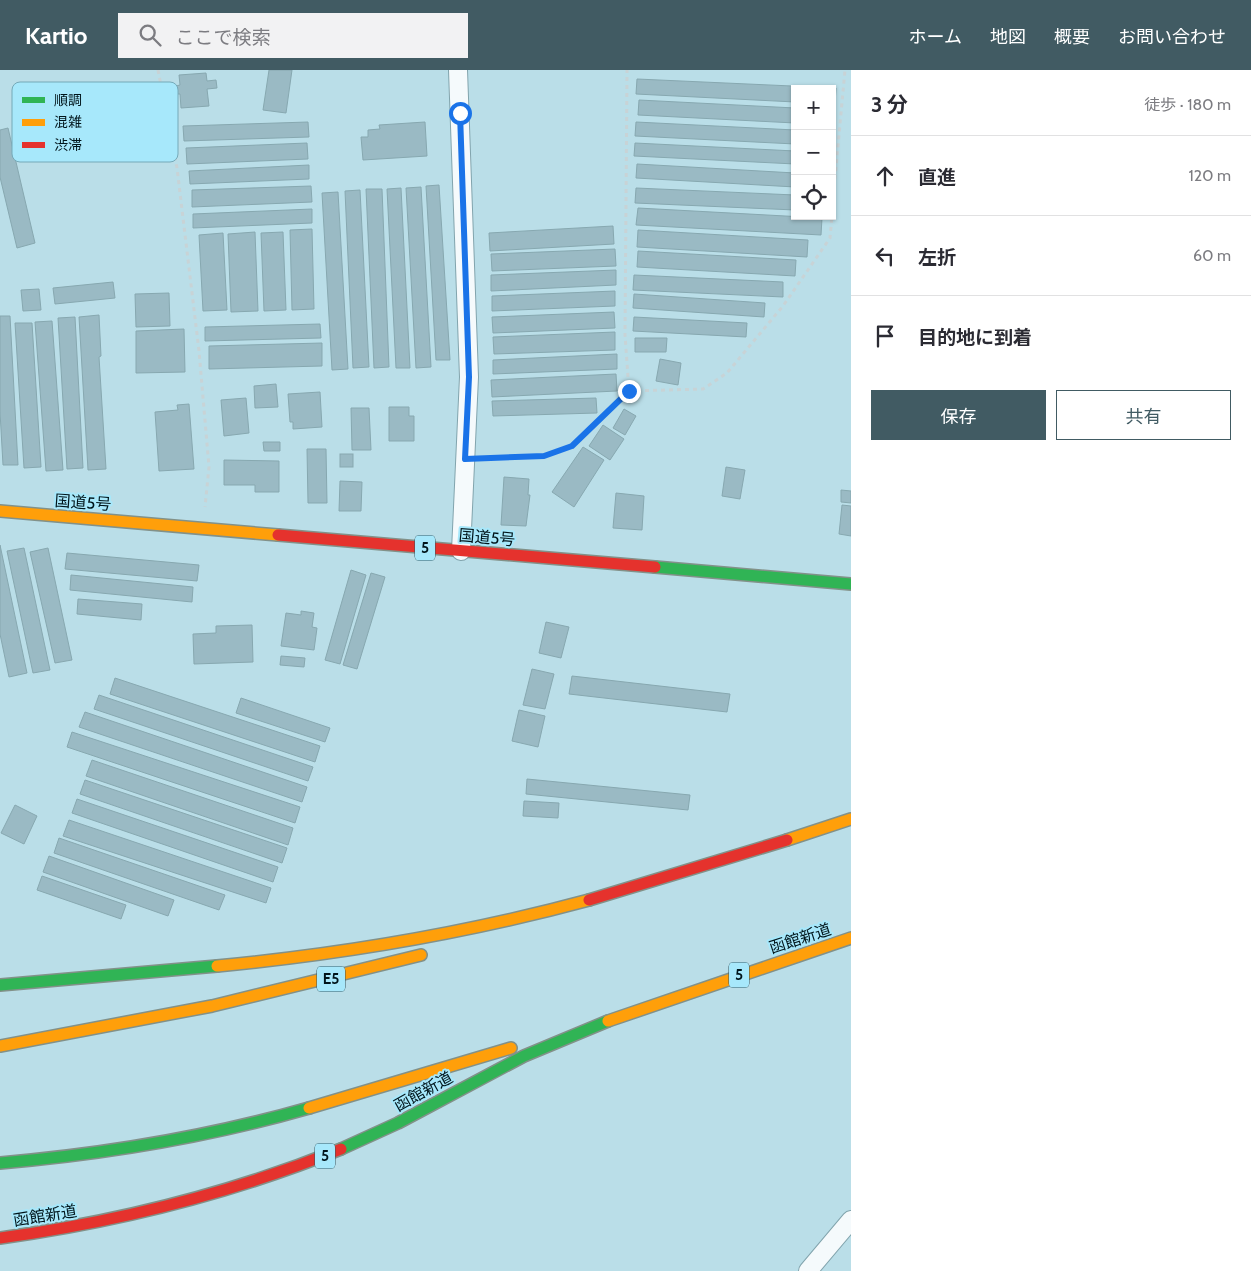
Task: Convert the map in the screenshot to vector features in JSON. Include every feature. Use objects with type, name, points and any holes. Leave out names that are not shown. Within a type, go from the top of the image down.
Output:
[{"type":"highway","name":"国道5号","points":[[0,511],[851,584]]},
{"type":"highway","points":[[473,940],[851,819]]},
{"type":"highway","points":[[0,985],[229,964],[394,944],[549,911],[654,883]]},
{"type":"highway","name":"函館新道","points":[[0,1238],[80,1226],[146,1212],[213,1194],[337,1151],[415,1115],[498,1068],[628,1012],[851,938]]},
{"type":"highway","name":"E5","points":[[0,1046],[87,1032],[219,1005],[294,988],[436,950]]},
{"type":"highway","points":[[0,1163],[68,1157],[224,1130],[378,1088],[628,1012]]},
{"type":"street","points":[[458,70],[469,377],[461,551]]},
{"type":"street","points":[[808,1271],[851,1220]]},
{"type":"path","points":[[627,70],[625,335],[629,391]]},
{"type":"path","points":[[836,175],[846,70]]},
{"type":"path","points":[[176,162],[198,351],[209,467],[203,527]]},
{"type":"path","points":[[465,459],[544,456],[572,446],[629,391],[704,389],[727,373],[783,306],[830,238],[832,220]]},
{"type":"building","points":[[269,70],[292,70],[286,113],[263,110]]},
{"type":"building","points":[[206,73],[207,81],[216,80],[217,88],[207,89],[209,106],[181,108],[180,94],[178,94],[178,86],[180,85],[179,75]]},
{"type":"building","points":[[637,79],[791,86],[791,102],[636,94]]},
{"type":"building","points":[[639,100],[791,108],[791,123],[638,115]]},
{"type":"building","points":[[308,122],[309,137],[184,141],[183,126]]},
{"type":"building","points":[[425,122],[427,156],[363,160],[361,137],[368,137],[368,130],[380,129],[379,125]]},
{"type":"building","points":[[636,122],[791,130],[791,144],[635,136]]},
{"type":"building","points":[[8,128],[12,145],[12,162],[16,162],[35,243],[17,248],[0,177],[0,130]]},
{"type":"building","points":[[307,143],[308,159],[187,164],[186,148]]},
{"type":"building","points":[[635,143],[791,151],[791,164],[634,156]]},
{"type":"building","points":[[637,164],[791,173],[791,187],[636,178]]},
{"type":"building","points":[[309,165],[309,179],[190,184],[189,171]]},
{"type":"building","points":[[439,185],[450,360],[436,360],[426,186]]},
{"type":"building","points":[[311,186],[312,202],[192,207],[192,190]]},
{"type":"building","points":[[421,187],[431,367],[416,368],[406,188]]},
{"type":"building","points":[[401,188],[410,368],[396,368],[387,189]]},
{"type":"building","points":[[636,188],[791,195],[791,210],[635,203]]},
{"type":"building","points":[[366,189],[382,189],[389,367],[374,368]]},
{"type":"building","points":[[360,190],[369,367],[353,368],[345,191]]},
{"type":"building","points":[[338,192],[348,369],[332,370],[322,193]]},
{"type":"building","points":[[638,208],[791,216],[791,220],[822,220],[821,235],[636,225]]},
{"type":"building","points":[[312,209],[312,223],[193,228],[193,214]]},
{"type":"building","points":[[613,226],[614,244],[490,251],[489,233]]},
{"type":"building","points":[[312,229],[314,309],[292,310],[290,230]]},
{"type":"building","points":[[638,230],[808,240],[807,257],[637,247]]},
{"type":"building","points":[[255,232],[258,311],[231,312],[228,234]]},
{"type":"building","points":[[283,232],[286,310],[264,311],[261,233]]},
{"type":"building","points":[[223,233],[227,310],[203,311],[199,235]]},
{"type":"building","points":[[615,249],[616,266],[492,271],[491,254]]},
{"type":"building","points":[[638,251],[796,260],[795,276],[637,267]]},
{"type":"building","points":[[616,270],[616,285],[491,291],[491,275]]},
{"type":"building","points":[[634,275],[783,282],[783,297],[633,290]]},
{"type":"building","points":[[113,282],[115,298],[55,304],[53,288]]},
{"type":"building","points":[[39,289],[41,310],[23,311],[21,290]]},
{"type":"building","points":[[615,291],[615,306],[492,311],[492,296]]},
{"type":"building","points":[[169,293],[170,326],[136,327],[135,294]]},
{"type":"building","points":[[634,294],[765,303],[764,317],[633,308]]},
{"type":"building","points":[[614,312],[615,328],[493,333],[492,317]]},
{"type":"building","points":[[99,315],[101,356],[99,357],[106,469],[88,470],[79,317]]},
{"type":"building","points":[[0,316],[10,316],[18,465],[3,465],[0,412]]},
{"type":"building","points":[[75,317],[83,468],[67,469],[58,318]]},
{"type":"building","points":[[634,317],[747,323],[746,337],[633,331]]},
{"type":"building","points":[[52,321],[63,470],[46,471],[35,322]]},
{"type":"building","points":[[15,323],[32,323],[41,467],[24,468]]},
{"type":"building","points":[[320,324],[321,338],[205,341],[205,327]]},
{"type":"building","points":[[184,329],[185,372],[136,373],[136,331]]},
{"type":"building","points":[[615,332],[615,350],[494,354],[493,337]]},
{"type":"building","points":[[635,338],[667,338],[666,352],[635,352]]},
{"type":"building","points":[[322,343],[322,366],[209,369],[209,346]]},
{"type":"building","points":[[617,354],[617,369],[493,374],[493,360]]},
{"type":"building","points":[[660,359],[681,363],[678,385],[656,381]]},
{"type":"building","points":[[616,374],[617,391],[492,397],[491,380]]},
{"type":"building","points":[[276,384],[278,407],[255,408],[254,386]]},
{"type":"building","points":[[320,392],[322,427],[293,429],[293,422],[290,422],[288,394]]},
{"type":"building","points":[[246,398],[249,433],[224,436],[221,400]]},
{"type":"building","points":[[596,398],[597,413],[493,416],[492,401]]},
{"type":"building","points":[[189,404],[194,469],[159,471],[155,412],[178,410],[177,405]]},
{"type":"building","points":[[389,407],[409,407],[409,416],[414,416],[414,441],[389,441]]},
{"type":"building","points":[[351,408],[369,408],[371,450],[352,450]]},
{"type":"building","points":[[624,409],[636,416],[625,435],[613,428]]},
{"type":"building","points":[[603,425],[624,439],[610,460],[589,446]]},
{"type":"building","points":[[263,442],[280,442],[280,451],[264,451]]},
{"type":"building","points":[[583,447],[604,460],[574,507],[552,492]]},
{"type":"building","points":[[307,449],[326,449],[327,503],[308,503]]},
{"type":"building","points":[[340,454],[353,454],[353,467],[340,467]]},
{"type":"building","points":[[224,460],[279,461],[279,492],[255,492],[255,485],[224,485]]},
{"type":"building","points":[[726,467],[745,470],[740,499],[722,496]]},
{"type":"building","points":[[504,477],[529,479],[528,495],[530,495],[526,526],[501,525]]},
{"type":"building","points":[[340,481],[362,482],[361,511],[339,511]]},
{"type":"building","points":[[841,490],[851,491],[851,503],[841,502]]},
{"type":"building","points":[[616,493],[644,496],[642,530],[613,528]]},
{"type":"building","points":[[842,505],[851,506],[851,536],[839,534]]},
{"type":"building","points":[[0,545],[27,673],[9,677],[0,634]]},
{"type":"building","points":[[24,548],[50,670],[33,673],[7,551]]},
{"type":"building","points":[[48,548],[72,660],[55,663],[30,552]]},
{"type":"building","points":[[67,553],[199,565],[197,581],[65,569]]},
{"type":"building","points":[[351,570],[366,575],[340,664],[325,660]]},
{"type":"building","points":[[371,573],[385,577],[357,669],[343,665]]},
{"type":"building","points":[[71,575],[193,587],[192,602],[70,590]]},
{"type":"building","points":[[78,599],[142,604],[141,620],[77,614]]},
{"type":"building","points":[[301,611],[314,613],[312,627],[317,628],[314,650],[281,646],[286,613],[301,615]]},
{"type":"building","points":[[546,622],[569,627],[561,658],[539,653]]},
{"type":"building","points":[[252,625],[253,662],[194,664],[193,634],[216,633],[216,626]]},
{"type":"building","points":[[281,656],[305,658],[304,667],[280,665]]},
{"type":"building","points":[[532,669],[554,674],[545,709],[523,705]]},
{"type":"building","points":[[572,676],[730,694],[727,712],[569,694]]},
{"type":"building","points":[[115,678],[320,746],[315,762],[110,694]]},
{"type":"building","points":[[99,695],[313,767],[308,781],[94,709]]},
{"type":"building","points":[[241,698],[330,728],[325,742],[236,713]]},
{"type":"building","points":[[519,710],[545,716],[538,747],[512,741]]},
{"type":"building","points":[[85,712],[307,787],[302,802],[79,727]]},
{"type":"building","points":[[72,732],[300,807],[295,823],[67,747]]},
{"type":"building","points":[[92,760],[293,828],[288,845],[86,776]]},
{"type":"building","points":[[527,779],[690,795],[688,810],[526,794]]},
{"type":"building","points":[[85,780],[287,848],[282,863],[80,794]]},
{"type":"building","points":[[77,799],[278,867],[273,882],[72,813]]},
{"type":"building","points":[[524,801],[559,803],[558,818],[523,816]]},
{"type":"building","points":[[15,805],[37,816],[24,844],[1,833]]},
{"type":"building","points":[[69,820],[271,888],[266,903],[63,836]]},
{"type":"building","points":[[59,838],[225,895],[219,910],[54,853]]},
{"type":"building","points":[[49,856],[174,900],[168,916],[43,872]]},
{"type":"building","points":[[42,876],[126,905],[121,919],[37,890]]},
{"type":"traffic: fast","points":[[655,567],[851,584]]},
{"type":"traffic: fast","points":[[0,985],[217,966]]},
{"type":"traffic: fast","points":[[341,1149],[398,1123],[524,1056],[608,1021]]},
{"type":"traffic: fast","points":[[0,1163],[78,1155],[156,1143],[233,1128],[309,1108]]},
{"type":"traffic: slow","points":[[0,511],[278,535]]},
{"type":"traffic: slow","points":[[787,840],[851,819]]},
{"type":"traffic: slow","points":[[217,966],[358,949],[404,941],[497,923],[589,900]]},
{"type":"traffic: slow","points":[[608,1021],[851,938]]},
{"type":"traffic: slow","points":[[0,1046],[212,1006],[421,955]]},
{"type":"traffic: slow","points":[[309,1108],[511,1048]]},
{"type":"traffic: jam","points":[[278,535],[655,567]]},
{"type":"traffic: jam","points":[[589,900],[787,840]]},
{"type":"traffic: jam","points":[[0,1238],[87,1224],[173,1204],[258,1179],[341,1149]]},
{"type":"route","points":[[460,113],[469,377],[465,459],[544,456],[572,446],[629,391]]}]
